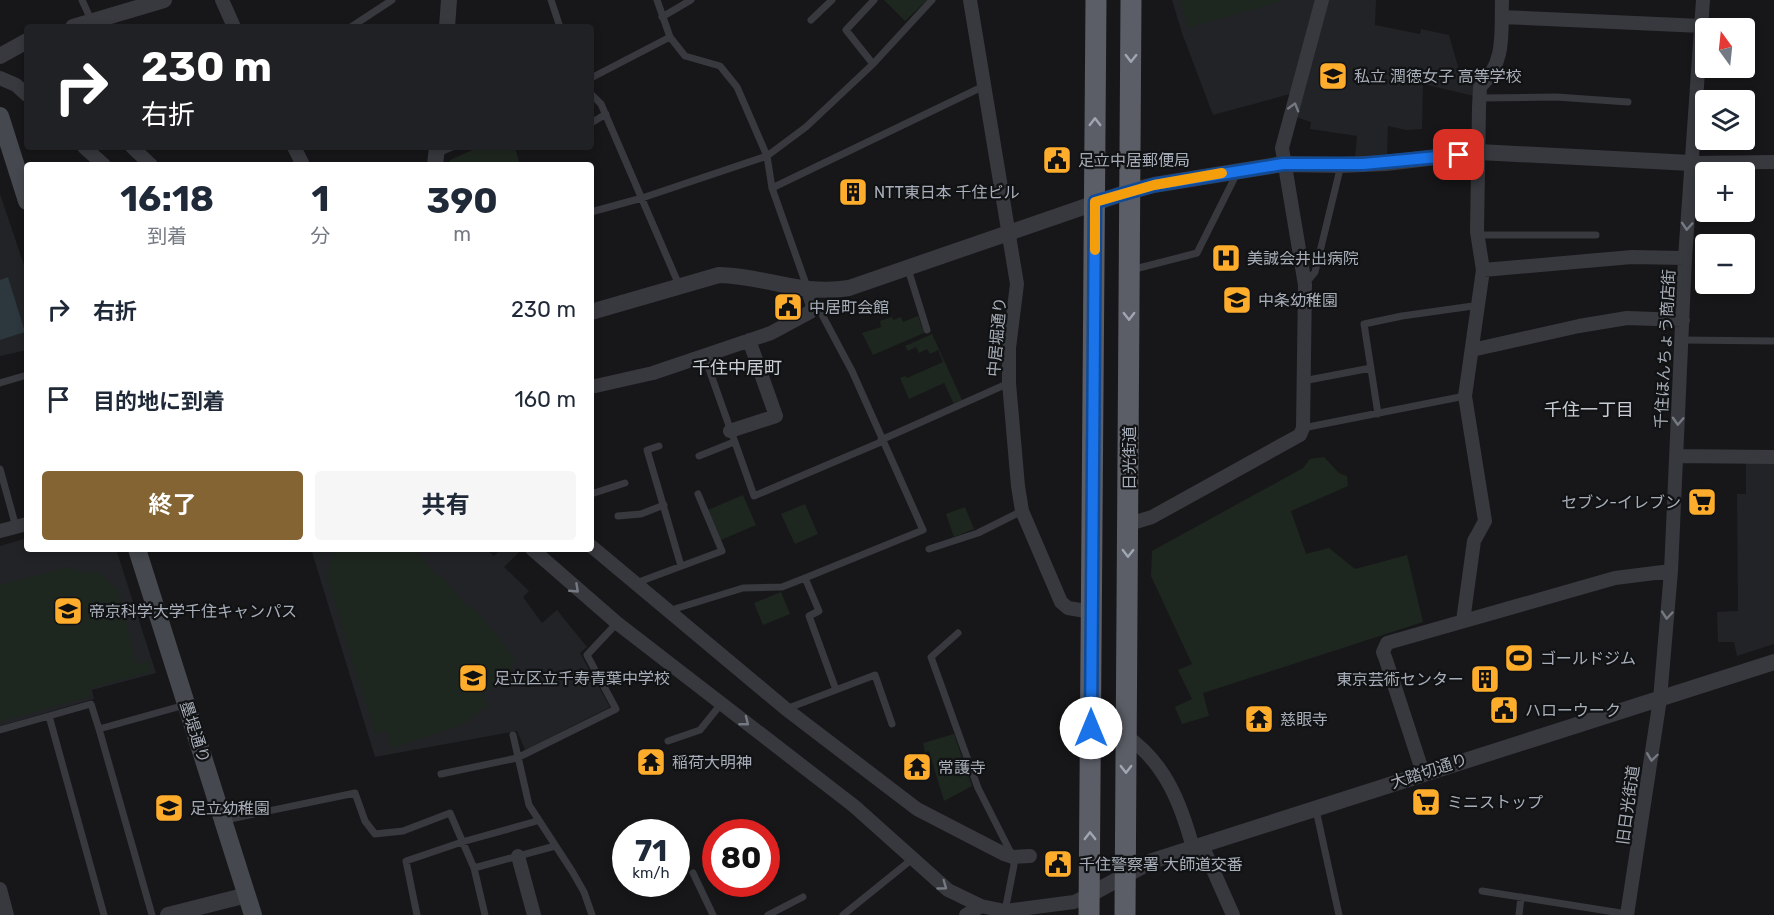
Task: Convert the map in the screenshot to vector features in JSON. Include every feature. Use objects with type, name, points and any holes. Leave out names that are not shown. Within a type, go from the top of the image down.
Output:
[{"type":"highway","points":[[1089,905],[1096,0]]},
{"type":"highway","name":"日光街道","points":[[1125,915],[1131,0]]},
{"type":"main road","points":[[0,116],[24,192]]},
{"type":"main road","name":"墨堤通り","points":[[138,552],[253,915]]},
{"type":"street","points":[[84,24],[164,0]]},
{"type":"street","points":[[222,0],[233,24]]},
{"type":"street","points":[[447,24],[449,0]]},
{"type":"street","name":"中居堀通り","points":[[970,0],[1017,284],[1009,348],[1009,383],[1022,510],[1061,602],[1068,608],[1092,612]]},
{"type":"street","points":[[1129,524],[1152,517],[1182,501],[1300,435],[1303,428],[1305,285],[1282,148],[1322,0]]},
{"type":"street","points":[[1463,621],[1474,541],[1485,521],[1465,396],[1480,305],[1483,270],[1477,235],[1479,98],[1480,87],[1494,74],[1499,63],[1502,0]]},
{"type":"street","name":"千住ほんちょう商店街","points":[[1702,18],[1703,0]]},
{"type":"street","points":[[1502,17],[1695,26]]},
{"type":"street","points":[[0,56],[24,43]]},
{"type":"street","points":[[0,78],[16,85],[24,93]]},
{"type":"street","name":"千住ほんちょう商店街","points":[[1660,699],[1671,571],[1685,258],[1698,78]]},
{"type":"street","points":[[87,150],[101,162]]},
{"type":"street","points":[[135,150],[148,162]]},
{"type":"street","points":[[594,311],[719,275],[736,275],[811,298],[849,288],[907,266],[1130,191],[1283,164],[1341,165],[1400,162],[1479,153],[1691,163],[1774,162]]},
{"type":"street","points":[[1483,270],[1632,257],[1685,258]]},
{"type":"street","points":[[594,386],[653,373],[749,340],[810,312],[811,298]]},
{"type":"street","points":[[1472,350],[1579,326],[1627,318],[1683,320]]},
{"type":"street","points":[[732,436],[776,416],[749,340]]},
{"type":"street","points":[[1677,456],[1774,457]]},
{"type":"street","points":[[0,531],[21,525]]},
{"type":"street","points":[[594,548],[786,709],[917,809],[1013,857],[1030,856]]},
{"type":"street","points":[[535,552],[616,623],[843,798],[910,860],[948,891],[981,906],[1005,911],[1074,902],[1089,905]]},
{"type":"street","points":[[1423,773],[1383,652],[1387,643],[1615,578],[1671,571]]},
{"type":"street","name":"大踏切通り","points":[[1089,905],[1126,873],[1152,861],[1774,662]]},
{"type":"street","name":"旧日光街道","points":[[1627,915],[1660,699]]},
{"type":"street","points":[[1126,736],[1153,757],[1162,771],[1233,915]]},
{"type":"street","points":[[518,856],[534,915]]},
{"type":"street","points":[[0,889],[6,915]]},
{"type":"street","points":[[168,915],[246,895]]},
{"type":"street","points":[[966,915],[981,906]]},
{"type":"lane","points":[[82,0],[92,22]]},
{"type":"lane","points":[[356,24],[392,0]]},
{"type":"lane","points":[[551,0],[559,24]]},
{"type":"lane","points":[[657,0],[670,37],[685,56],[720,66],[737,87],[767,156],[772,188],[811,298],[852,371],[881,441],[923,530],[782,587],[743,588],[668,611]]},
{"type":"lane","points":[[662,17],[691,0]]},
{"type":"lane","points":[[812,20],[832,0]]},
{"type":"lane","points":[[873,64],[846,30],[874,0]]},
{"type":"lane","points":[[594,211],[642,198],[767,156],[806,128],[873,64],[932,0]]},
{"type":"lane","points":[[594,76],[670,37]]},
{"type":"lane","points":[[772,188],[984,86]]},
{"type":"lane","points":[[594,97],[602,104],[679,285]]},
{"type":"lane","points":[[1479,98],[1556,97],[1628,102]]},
{"type":"lane","points":[[594,121],[606,114]]},
{"type":"lane","points":[[1305,285],[1315,272],[1341,165]]},
{"type":"lane","points":[[1129,271],[1197,254],[1238,171]]},
{"type":"lane","points":[[1477,235],[1596,235]]},
{"type":"lane","points":[[907,266],[927,330]]},
{"type":"lane","points":[[1378,414],[1364,324],[1480,305]]},
{"type":"lane","points":[[1682,340],[1774,341]]},
{"type":"lane","points":[[704,355],[754,496],[1009,383]]},
{"type":"lane","points":[[1304,381],[1371,368]]},
{"type":"lane","points":[[0,383],[24,376]]},
{"type":"lane","points":[[1303,428],[1465,396]]},
{"type":"lane","points":[[699,456],[732,436]]},
{"type":"lane","points":[[659,446],[647,450],[681,566]]},
{"type":"lane","points":[[0,469],[21,525]]},
{"type":"lane","points":[[594,493],[625,483]]},
{"type":"lane","points":[[636,583],[722,551],[698,494]]},
{"type":"lane","points":[[618,516],[641,514],[664,506]]},
{"type":"lane","points":[[929,549],[978,533],[1022,510]]},
{"type":"lane","points":[[805,578],[819,611],[809,616],[836,690]]},
{"type":"lane","points":[[441,774],[517,758],[616,709],[587,655],[616,623]]},
{"type":"lane","points":[[958,633],[931,657],[978,788],[1013,857],[1014,865],[1005,911]]},
{"type":"lane","points":[[786,709],[808,703],[875,675],[892,724]]},
{"type":"lane","points":[[0,730],[91,704],[152,915]]},
{"type":"lane","points":[[668,741],[700,730],[722,704]]},
{"type":"lane","points":[[99,729],[186,705]]},
{"type":"lane","points":[[49,716],[104,915]]},
{"type":"lane","points":[[513,735],[529,805],[584,892],[592,915]]},
{"type":"lane","points":[[223,820],[356,793],[365,821],[375,834],[403,831],[450,813],[474,868],[485,915]]},
{"type":"lane","points":[[1315,808],[1339,915]]},
{"type":"lane","points":[[417,915],[406,861],[462,842],[537,821]]},
{"type":"lane","points":[[474,868],[555,846]]},
{"type":"lane","points":[[843,915],[910,860]]},
{"type":"lane","points":[[693,873],[713,915]]},
{"type":"lane","points":[[1482,891],[1627,915]]},
{"type":"lane","points":[[768,915],[803,897]]},
{"type":"lane","points":[[1519,915],[1521,897]]},
{"type":"shaded area","points":[[884,0],[927,0],[905,21]]},
{"type":"shaded area","name":"私立 潤徳女子 高等学校","points":[[1172,0],[1376,0],[1375,25],[1420,34],[1421,29],[1449,35],[1459,70],[1475,82],[1474,96],[1423,84],[1422,129],[1406,130],[1388,126],[1387,155],[1355,157],[1357,136],[1310,129],[1311,122],[1296,117],[1302,96],[1290,94],[1213,115]]},
{"type":"shaded area","points":[[1180,0],[1284,0],[1188,28]]},
{"type":"shaded area","points":[[472,150],[516,150],[519,162],[450,162]]},
{"type":"shaded area","points":[[0,194],[24,265],[24,351],[0,356]]},
{"type":"shaded area","points":[[8,277],[24,332],[0,340],[0,280]]},
{"type":"shaded area","points":[[918,316],[924,333],[873,355],[862,333],[881,327],[880,321],[892,317],[893,320],[901,317],[903,322]]},
{"type":"shaded area","points":[[932,334],[962,400],[954,404],[944,383],[909,399],[900,378],[905,376],[907,378],[943,362],[938,350],[930,354],[927,349],[919,353],[916,347],[908,351],[905,346]]},
{"type":"shaded area","points":[[1324,457],[1339,473],[1347,476],[1348,486],[1291,511],[1306,554],[1329,548],[1355,569],[1407,555],[1423,622],[1203,693],[1209,716],[1182,724],[1175,707],[1192,699],[1178,670],[1192,664],[1151,576],[1152,551],[1303,468],[1310,459]]},
{"type":"shaded area","points":[[1746,462],[1774,462],[1774,644],[1737,656],[1734,642],[1718,642],[1717,612],[1738,611],[1737,494],[1746,494]]},
{"type":"shaded area","points":[[743,495],[756,525],[721,540],[708,510]]},
{"type":"shaded area","points":[[805,504],[818,534],[795,544],[781,514]]},
{"type":"shaded area","points":[[965,507],[974,529],[954,537],[946,514]]},
{"type":"shaded area","name":"帝京科学大学千住キャンパス","points":[[24,539],[24,552],[117,552],[156,673],[92,690],[94,699],[0,726],[0,546]]},
{"type":"shaded area","name":"足立区立千寿青葉中学校","points":[[312,552],[489,552],[494,556],[498,552],[519,552],[504,567],[529,591],[523,597],[542,623],[557,610],[587,647],[580,653],[610,707],[525,750],[517,731],[375,757]]},
{"type":"shaded area","points":[[334,552],[417,552],[436,576],[442,576],[465,605],[474,608],[514,657],[509,679],[482,693],[489,705],[460,726],[391,748],[386,731],[375,734],[326,576]]},
{"type":"shaded area","name":"帝京科学大学千住キャンパス","points":[[69,567],[87,573],[97,571],[119,591],[136,664],[149,661],[151,672],[89,688],[91,696],[0,722],[0,585]]},
{"type":"shaded area","points":[[781,592],[790,614],[763,625],[754,603]]},
{"type":"shaded area","points":[[954,734],[972,786],[944,801],[929,751],[925,752],[923,743]]},
{"type":"slow traffic","points":[[1095,250],[1095,202],[1154,185],[1222,173]]},
{"type":"place","name":"私立 潤徳女子 高等学校","points":[[1333,76]]},
{"type":"place","name":"足立中居郵便局","points":[[1057,160]]},
{"type":"place","name":"NTT東日本 千住ビル","points":[[853,192]]},
{"type":"place","name":"美誠会井出病院","points":[[1226,258]]},
{"type":"place","name":"中条幼稚園","points":[[1237,300]]},
{"type":"place","name":"中居町会館","points":[[788,307]]},
{"type":"place","name":"セブン-イレブン","points":[[1702,502]]},
{"type":"place","name":"帝京科学大学千住キャンパス","points":[[68,611]]},
{"type":"place","name":"ゴールドジム","points":[[1519,658]]},
{"type":"place","name":"足立区立千寿青葉中学校","points":[[473,678]]},
{"type":"place","name":"東京芸術センター","points":[[1485,679]]},
{"type":"place","name":"ハローウーク","points":[[1504,710]]},
{"type":"place","name":"慈眼寺","points":[[1259,719]]},
{"type":"place","name":"稲荷大明神","points":[[651,762]]},
{"type":"place","name":"常護寺","points":[[917,767]]},
{"type":"place","name":"ミニストップ","points":[[1426,802]]},
{"type":"place","name":"足立幼稚園","points":[[169,808]]},
{"type":"place","name":"千住警察署 大師道交番","points":[[1058,864]]},
{"type":"district","name":"千住中居町","points":[[737,368]]},
{"type":"district","name":"千住一丁目","points":[[1589,410]]},
{"type":"route","points":[[1091,728],[1095,202],[1154,185],[1283,164],[1363,164],[1459,155]]}]
